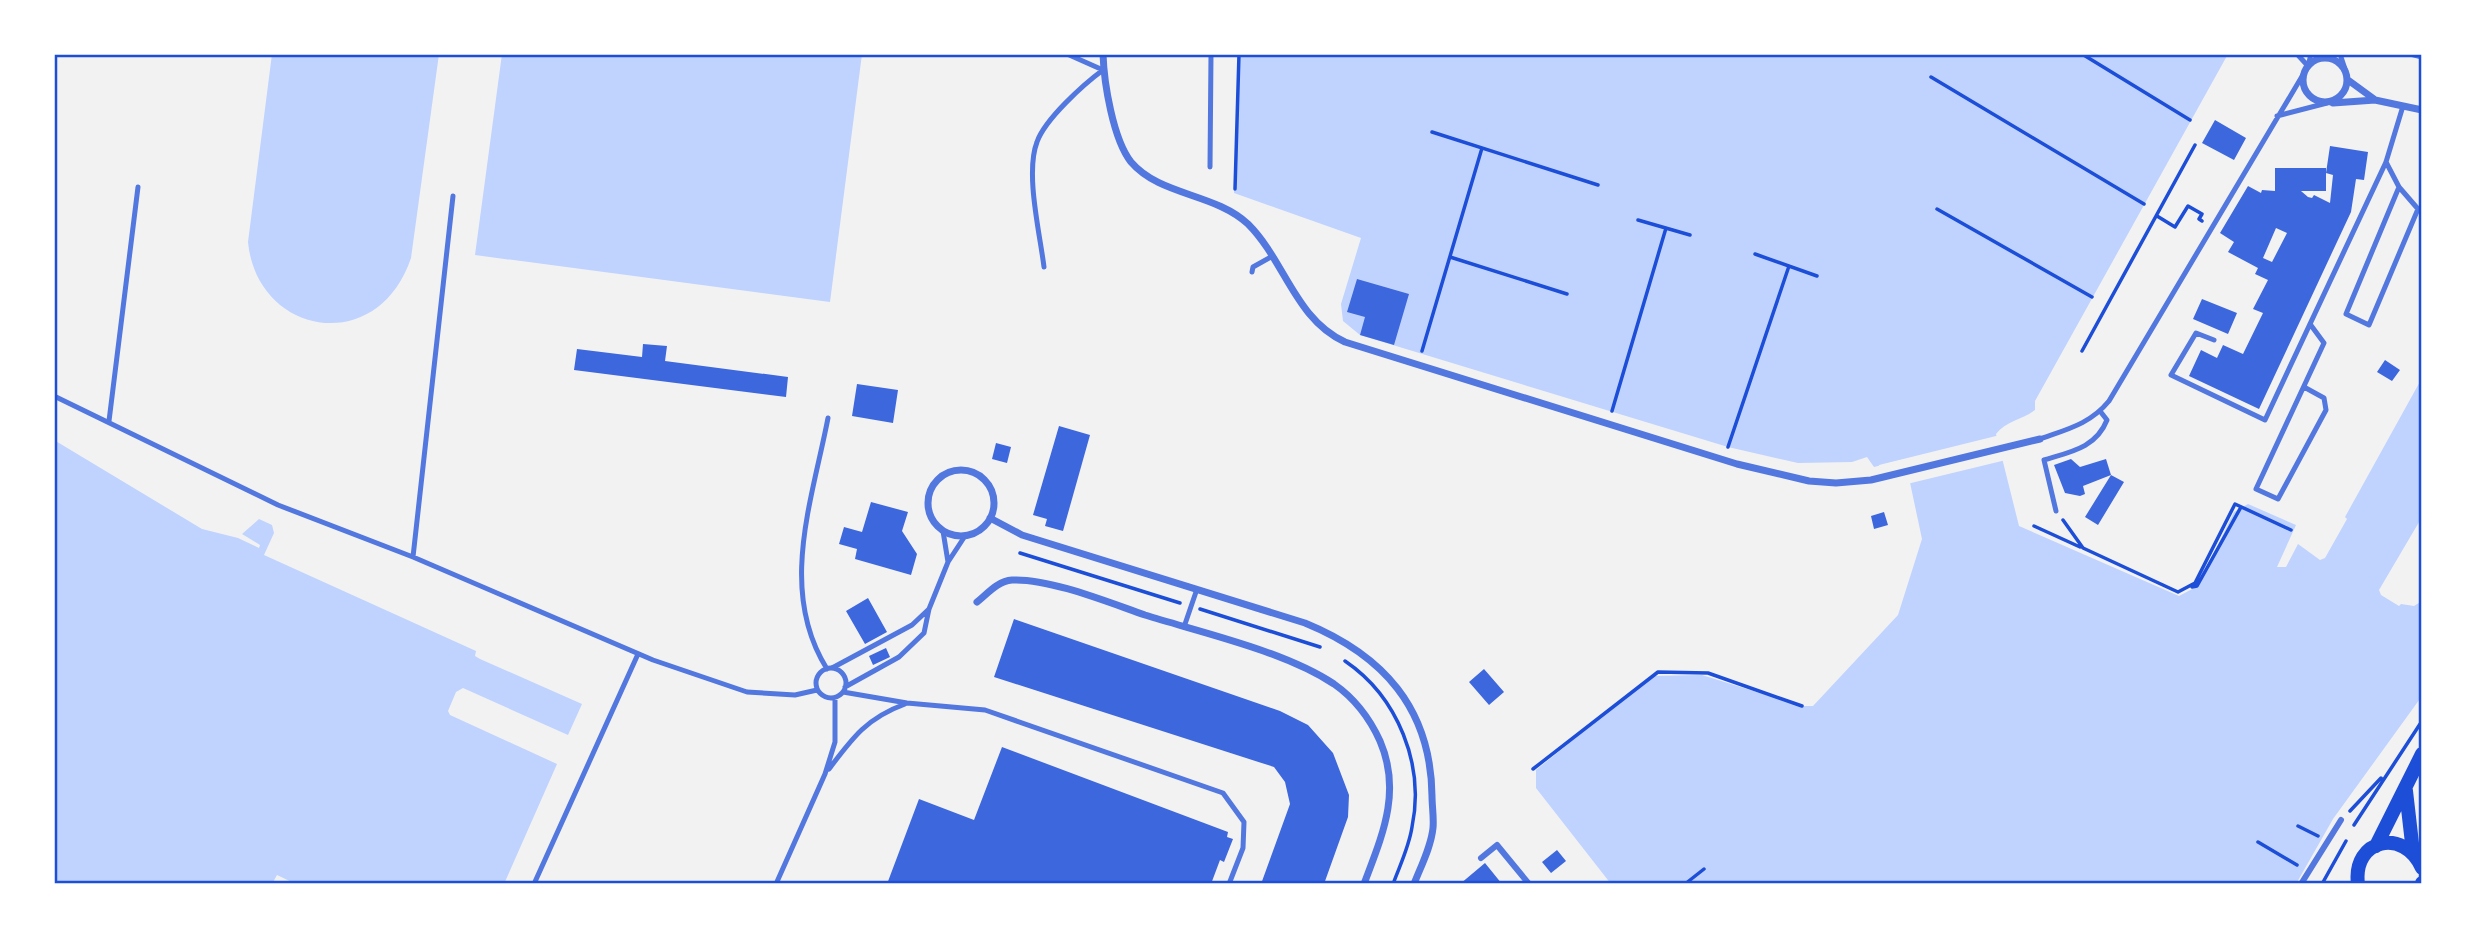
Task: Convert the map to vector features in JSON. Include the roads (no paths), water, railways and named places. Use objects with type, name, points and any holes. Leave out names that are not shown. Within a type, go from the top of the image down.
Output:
[{"type":"main road","points":[[2355,880],[2363,856],[2376,846],[2406,791],[2422,754]]},
{"type":"main road","points":[[2406,791],[2419,861]]},
{"type":"main road","points":[[2376,846],[2392,843],[2419,861]]},
{"type":"street","points":[[1102,54],[1118,132],[1132,162],[1163,183],[1233,211],[1250,226],[1310,316],[1331,335],[1345,342],[1786,477],[1836,483],[1882,478],[2040,439]]},
{"type":"street","points":[[2327,103],[2344,93],[2348,80],[2345,69],[2327,58],[2306,70],[2308,94],[2327,103],[2375,100],[2422,110]]},
{"type":"street","points":[[2348,80],[2375,100]]},
{"type":"street","points":[[972,472],[985,481],[992,495],[990,518],[980,530],[965,536],[943,531],[932,519],[928,504],[936,482],[949,473],[972,472]]},
{"type":"street","points":[[990,518],[1022,535],[1197,589],[1340,638],[1365,654],[1397,688],[1420,728],[1431,776],[1433,827],[1414,884]]},
{"type":"street","points":[[977,603],[996,586],[1011,580],[1070,591],[1300,666],[1336,686],[1364,712],[1381,743],[1389,773],[1388,822],[1364,884]]},
{"type":"street","points":[[2301,884],[2342,820]]},
{"type":"street","points":[[1481,858],[1497,845],[1530,884]]},
{"type":"lane","points":[[1044,267],[1033,164],[1037,141],[1061,109],[1104,70],[1067,54]]},
{"type":"lane","points":[[1210,167],[1211,54]]},
{"type":"lane","points":[[2297,54],[2306,70]]},
{"type":"lane","points":[[2040,439],[2080,426],[2100,411],[2116,391],[2306,70],[2311,54]]},
{"type":"lane","points":[[2340,54],[2345,69]]},
{"type":"lane","points":[[2410,54],[2422,57]]},
{"type":"lane","points":[[2277,117],[2327,103]]},
{"type":"lane","points":[[2214,340],[2196,332],[2171,375],[2265,420],[2386,162],[2403,106]]},
{"type":"lane","points":[[2386,162],[2399,187],[2418,209],[2369,325],[2346,314],[2399,187]]},
{"type":"lane","points":[[109,421],[138,187]]},
{"type":"lane","points":[[413,557],[453,197]]},
{"type":"lane","points":[[1252,272],[1253,267],[1271,257]]},
{"type":"lane","points":[[2304,387],[2324,398],[2326,410],[2278,499],[2256,489],[2304,387],[2325,343],[2310,324]]},
{"type":"lane","points":[[54,396],[278,505],[413,557],[638,654],[747,692],[795,695],[817,690]]},
{"type":"lane","points":[[2056,511],[2044,460],[2088,446],[2103,430],[2107,420],[2100,411]]},
{"type":"lane","points":[[828,418],[799,569],[802,606],[811,643],[829,669],[841,673],[844,690]]},
{"type":"lane","points":[[943,531],[948,562]]},
{"type":"lane","points":[[929,609],[912,625],[829,669],[816,679],[817,690],[824,697],[835,698],[900,657],[924,633],[929,609],[948,562],[965,536]]},
{"type":"lane","points":[[1184,627],[1197,589]]},
{"type":"lane","points":[[534,884],[638,654]]},
{"type":"lane","points":[[844,690],[907,704],[985,710],[1223,793],[1244,822],[1243,848],[1229,884]]},
{"type":"lane","points":[[776,884],[825,774],[835,742],[835,698]]},
{"type":"lane","points":[[825,774],[860,728],[885,711],[907,704]]},
{"type":"water","points":[[272,54],[439,54],[411,258],[395,290],[372,311],[347,321],[320,322],[295,314],[272,298],[256,273],[248,242]]},
{"type":"water","points":[[502,54],[862,54],[830,302],[475,255]]},
{"type":"water","points":[[1240,54],[2228,54],[2035,401],[2035,410],[2004,426],[1996,434],[2019,526],[2179,596],[2198,586],[2234,512],[2248,504],[2296,525],[2277,567],[2286,567],[2298,544],[2320,560],[2325,558],[2347,519],[2345,517],[2422,378],[2422,517],[2379,590],[2381,595],[2399,606],[2414,606],[2422,601],[2422,696],[2333,819],[2296,884],[1611,884],[1536,788],[1536,770],[1652,676],[1702,675],[1802,706],[1813,706],[1898,615],[1922,539],[1905,459],[1874,467],[1867,457],[1852,462],[1798,463],[1728,447],[1360,335],[1343,321],[1341,304],[1361,238],[1234,193]]},
{"type":"water","points":[[54,440],[202,529],[238,538],[259,548],[260,545],[242,534],[259,519],[272,525],[274,533],[264,555],[476,651],[475,656],[480,659],[582,704],[568,735],[463,688],[456,692],[448,711],[450,715],[557,764],[504,884],[296,884],[277,875],[272,884],[54,884]]}]
